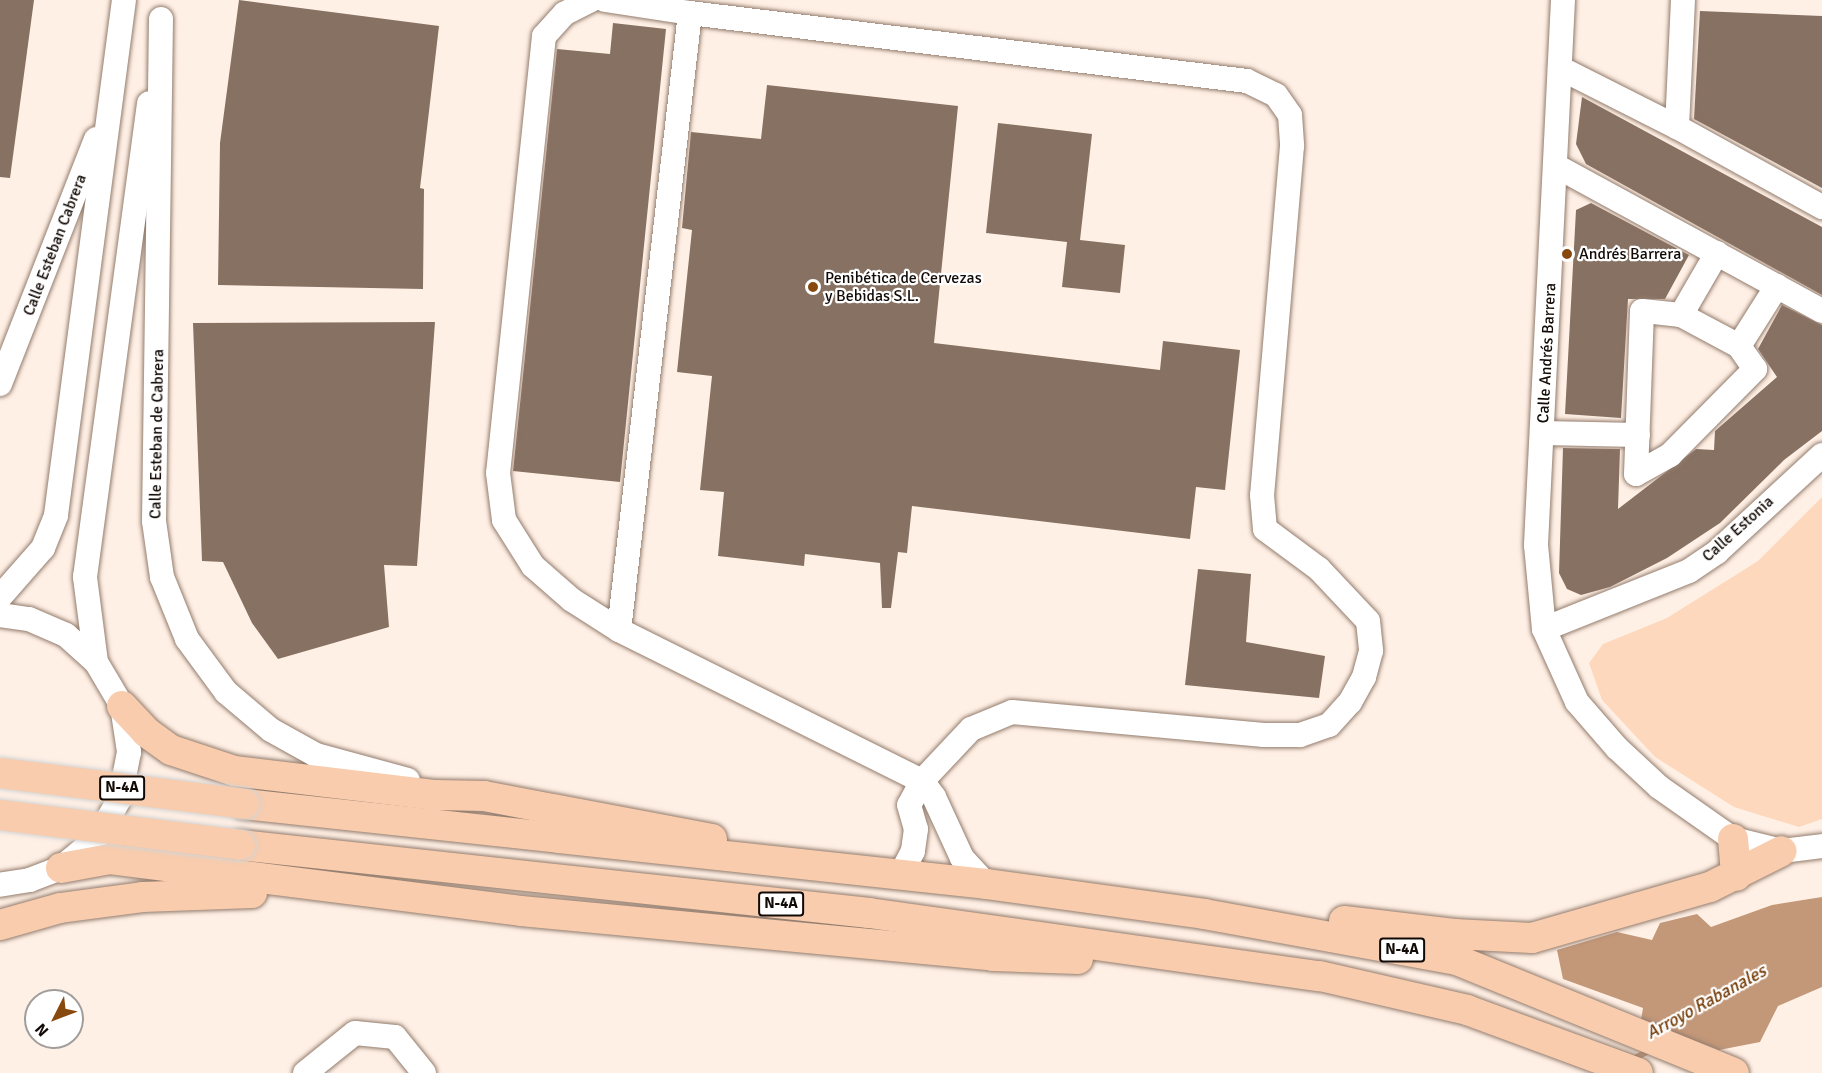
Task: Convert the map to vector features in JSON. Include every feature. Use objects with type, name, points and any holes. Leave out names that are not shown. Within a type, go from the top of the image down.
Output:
[{"type":"main road","points":[[122,706],[146,732],[171,750],[234,771],[436,795],[484,796],[900,875]]},
{"type":"main road","name":"N-4A","points":[[0,773],[244,804],[986,884],[1204,914],[1457,960],[1734,1073]]},
{"type":"main road","name":"N-4A","points":[[0,815],[240,845],[869,913],[1320,976],[1467,1010],[1552,1039],[1638,1073]]},
{"type":"main road","points":[[1733,839],[1737,876]]},
{"type":"main road","points":[[1204,914],[1532,938],[1631,912],[1737,876],[1782,850]]},
{"type":"main road","points":[[61,868],[110,859],[521,911],[993,956],[1119,960],[1320,976]]},
{"type":"main road","points":[[0,925],[60,908],[142,897],[236,892],[429,910],[521,911]]},
{"type":"street","points":[[0,597],[43,548],[56,516],[124,0]]},
{"type":"street","points":[[591,0],[564,14],[544,36],[498,473],[504,520],[533,566],[572,600],[619,630],[922,781],[934,796],[962,858],[986,884]]},
{"type":"street","points":[[605,0],[690,13],[1247,81],[1276,95],[1290,115],[1292,146],[1262,495],[1265,529],[1319,569],[1368,621],[1371,651],[1364,677],[1350,702],[1329,725],[1300,735],[1264,735],[1012,712],[971,729],[922,781],[909,805],[916,829],[913,852],[900,875]]},
{"type":"street","name":"Calle Andrés Barrera","points":[[1563,0],[1536,545],[1545,629],[1577,702],[1617,748],[1659,787],[1733,839],[1782,850],[1820,846]]},
{"type":"street","points":[[1677,127],[1683,0]]},
{"type":"street","name":"Calle Esteban de Cabrera","points":[[96,662],[85,578],[162,10]]},
{"type":"street","name":"Calle Esteban de Cabrera","points":[[162,10],[154,521],[162,577],[187,639],[226,692],[271,730],[316,755],[384,775],[484,796]]},
{"type":"street","points":[[619,630],[690,13]]},
{"type":"street","points":[[1560,68],[1677,127],[1822,207]]},
{"type":"street","name":"Calle Esteban Cabrera","points":[[0,384],[109,106]]},
{"type":"street","points":[[1556,166],[1822,311]]},
{"type":"street","points":[[1681,315],[1717,254]]},
{"type":"street","points":[[1739,346],[1777,286]]},
{"type":"street","points":[[1642,311],[1681,315],[1739,346],[1755,369],[1670,454],[1636,474],[1642,311]]},
{"type":"street","name":"Calle Andrés Barrera","points":[[1543,433],[1638,435]]},
{"type":"street","name":"Calle Estonia","points":[[1545,629],[1689,571],[1725,545],[1822,455]]},
{"type":"street","points":[[0,615],[29,619],[66,635],[96,662],[122,706],[129,752],[120,798],[97,838],[61,868],[30,880],[0,885]]},
{"type":"street","name":"Calle Andrés Barrera","points":[[1694,812],[1820,846]]},
{"type":"street","points":[[305,1073],[355,1033],[396,1037],[424,1073]]},
{"type":"shaded area","points":[[1822,497],[1822,819],[1799,827],[1734,807],[1655,757],[1602,700],[1589,663],[1603,644],[1667,618],[1758,561]]},
{"type":"water","points":[[1822,897],[1822,987],[1778,1006],[1760,1042],[1719,1050],[1641,1020],[1643,1008],[1563,979],[1557,950],[1617,932],[1652,940],[1660,923],[1697,914],[1711,927],[1772,905]]},
{"type":"building","points":[[0,0],[34,0],[10,178],[0,177]]},
{"type":"building","points":[[239,0],[439,26],[420,188],[424,189],[423,289],[218,285],[220,143]]},
{"type":"building","points":[[1700,11],[1822,16],[1822,188],[1694,119]]},
{"type":"building","points":[[613,23],[666,29],[620,482],[513,471],[557,49],[610,54]]},
{"type":"building","name":"Penibética de Cervezas y Bebidas S.L.","points":[[767,85],[958,106],[934,343],[1160,370],[1163,341],[1240,350],[1225,490],[1196,487],[1190,539],[912,506],[907,553],[898,552],[891,608],[882,608],[880,563],[805,554],[804,566],[718,556],[724,492],[700,490],[712,376],[677,372],[692,230],[682,228],[691,132],[761,139]]},
{"type":"building","points":[[1582,97],[1822,227],[1822,295],[1586,164],[1576,144]]},
{"type":"building","points":[[998,123],[1092,134],[1080,240],[1125,245],[1120,293],[1062,287],[1067,242],[986,233]]},
{"type":"building","points":[[1591,203],[1689,255],[1665,299],[1628,299],[1621,418],[1565,414],[1576,210]]},
{"type":"building","points":[[1782,305],[1822,325],[1822,431],[1784,460],[1720,523],[1667,558],[1610,587],[1581,595],[1567,589],[1559,573],[1563,448],[1620,449],[1618,509],[1696,449],[1714,450],[1715,431],[1777,377],[1758,349]]},
{"type":"building","points":[[435,322],[417,566],[384,565],[389,627],[278,659],[252,623],[223,562],[202,561],[193,323]]},
{"type":"building","points":[[1198,569],[1251,574],[1246,642],[1325,656],[1319,698],[1185,685]]},
{"type":"waterway","name":"Arroyo Rabanales","points":[[1631,1060],[1651,1050]]},
{"type":"place","name":"Andrés Barrera","points":[[1567,254]]},
{"type":"place","name":"Penibética de Cervezas y Bebidas S.L.","points":[[813,287]]}]
